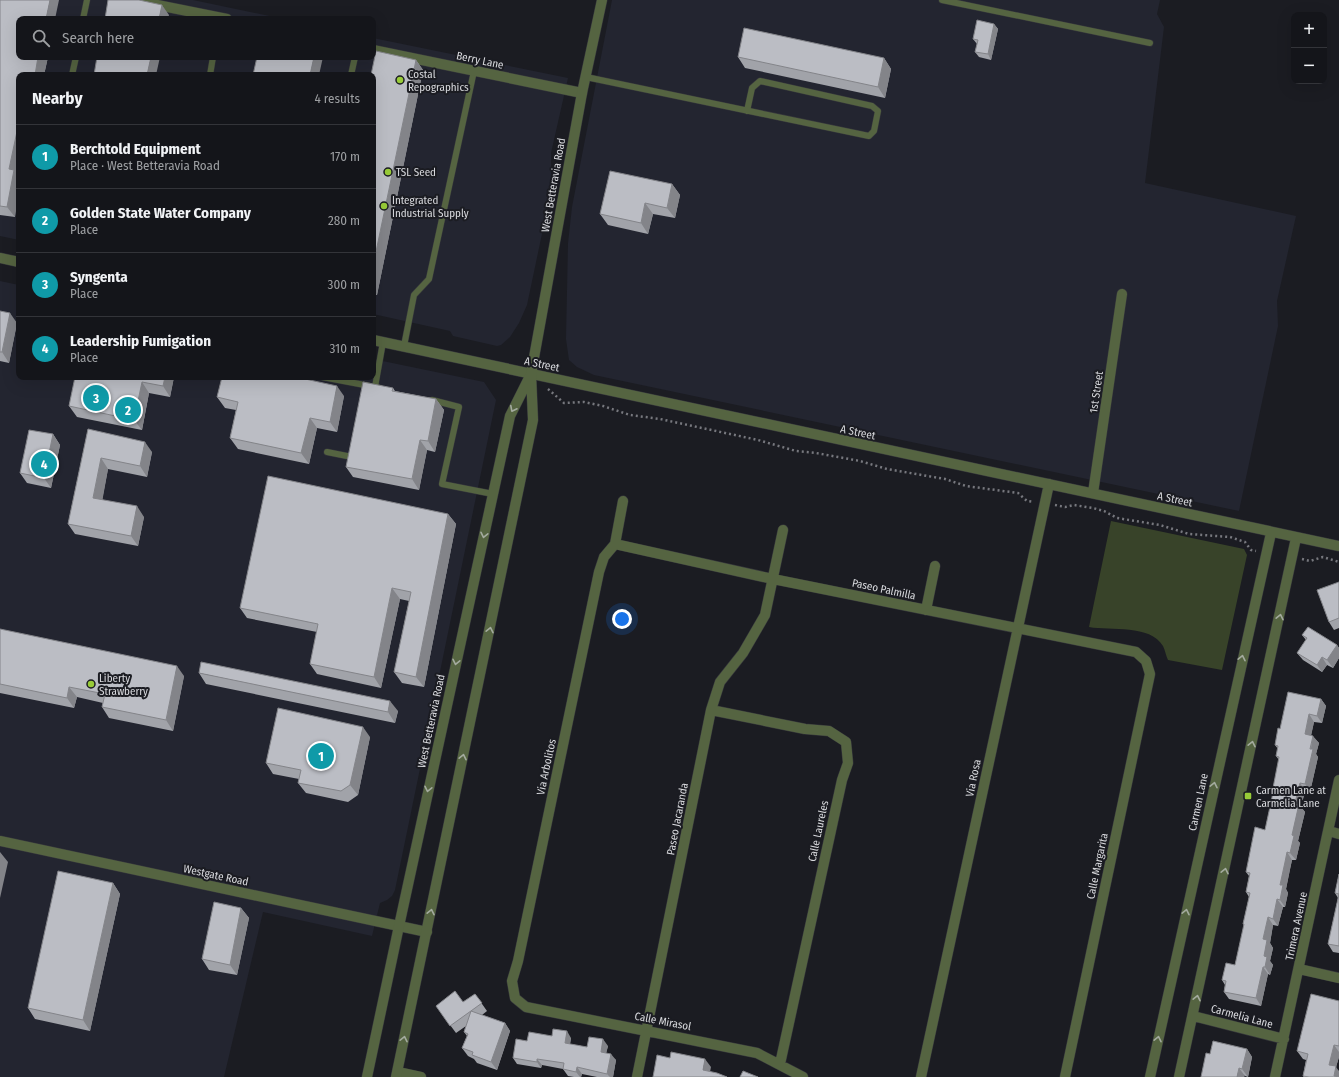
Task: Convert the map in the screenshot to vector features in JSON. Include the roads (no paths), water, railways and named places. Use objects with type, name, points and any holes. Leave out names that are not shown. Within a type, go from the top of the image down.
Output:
[{"type":"street","points":[[133,0],[209,16]]},
{"type":"street","name":"West Betteravia Road","points":[[397,1075],[533,420],[531,374],[582,94],[602,0]]},
{"type":"street","name":"Berry Lane","points":[[376,51],[582,94]]},
{"type":"street","points":[[0,258],[16,261]]},
{"type":"street","name":"1st Street","points":[[1093,493],[1122,294]]},
{"type":"street","name":"A Street","points":[[378,341],[1093,493],[1271,533],[1339,546]]},
{"type":"street","name":"West Betteravia Road","points":[[367,1077],[510,416],[531,374]]},
{"type":"street","name":"Via Rosa","points":[[921,1077],[1049,484]]},
{"type":"street","points":[[614,544],[623,501]]},
{"type":"street","name":"Paseo Jacaranda","points":[[637,1077],[711,710],[720,682],[743,652],[765,615],[783,530]]},
{"type":"street","name":"Carmen Lane","points":[[1150,1077],[1265,553],[1271,533]]},
{"type":"street","points":[[1179,1077],[1296,538]]},
{"type":"street","name":"Paseo Palmilla","points":[[614,544],[773,579],[1136,652],[1146,661]]},
{"type":"street","name":"Via Arbolitos","points":[[515,998],[512,981],[520,954],[599,572],[604,557],[614,544]]},
{"type":"street","points":[[926,610],[935,566]]},
{"type":"street","name":"Calle Margarita","points":[[1065,1077],[1150,674],[1146,661]]},
{"type":"street","name":"Calle Laureles","points":[[711,710],[805,729],[828,731],[846,742],[848,763],[842,780],[780,1064]]},
{"type":"street","name":"Trimera Avenue","points":[[1275,1077],[1339,780]]},
{"type":"street","points":[[1329,831],[1339,834]]},
{"type":"street","name":"Westgate Road","points":[[0,841],[427,932]]},
{"type":"street","points":[[1299,969],[1339,978]]},
{"type":"street","name":"Calle Mirasol","points":[[515,998],[526,1007],[757,1052],[803,1077]]},
{"type":"street","name":"Carmelia Lane","points":[[1193,1016],[1284,1039]]},
{"type":"street","points":[[397,1075],[421,1077]]},
{"type":"lane","points":[[84,16],[87,0]]},
{"type":"lane","points":[[942,0],[1150,43]]},
{"type":"lane","points":[[73,72],[75,60]]},
{"type":"lane","points":[[211,72],[213,60]]},
{"type":"lane","points":[[352,72],[354,60]]},
{"type":"lane","points":[[404,346],[414,295],[429,279],[474,71]]},
{"type":"lane","points":[[586,77],[869,136],[874,131],[878,111],[872,106],[760,81],[752,88],[747,110]]},
{"type":"lane","points":[[376,372],[378,341]]},
{"type":"lane","points":[[339,380],[390,390]]},
{"type":"lane","points":[[375,380],[375,387]]},
{"type":"lane","points":[[365,392],[367,385]]},
{"type":"lane","points":[[429,400],[459,407],[442,484],[493,494]]},
{"type":"lane","points":[[327,452],[352,457],[353,450]]},
{"type":"place","name":"Costal Repographics","points":[[400,80]]},
{"type":"place","name":"TSL Seed","points":[[388,172]]},
{"type":"place","name":"Integrated Industrial Supply","points":[[384,206]]},
{"type":"place","name":"Syngenta","points":[[96,398]]},
{"type":"place","name":"Golden State Water Company","points":[[128,410]]},
{"type":"place","name":"Leadership Fumigation","points":[[44,464]]},
{"type":"place","name":"Liberty Strawberry","points":[[91,684]]},
{"type":"place","name":"Berchtold Equipment","points":[[321,756]]},
{"type":"place","name":"Carmen Lane at Carmelia Lane","points":[[1248,796]]}]
